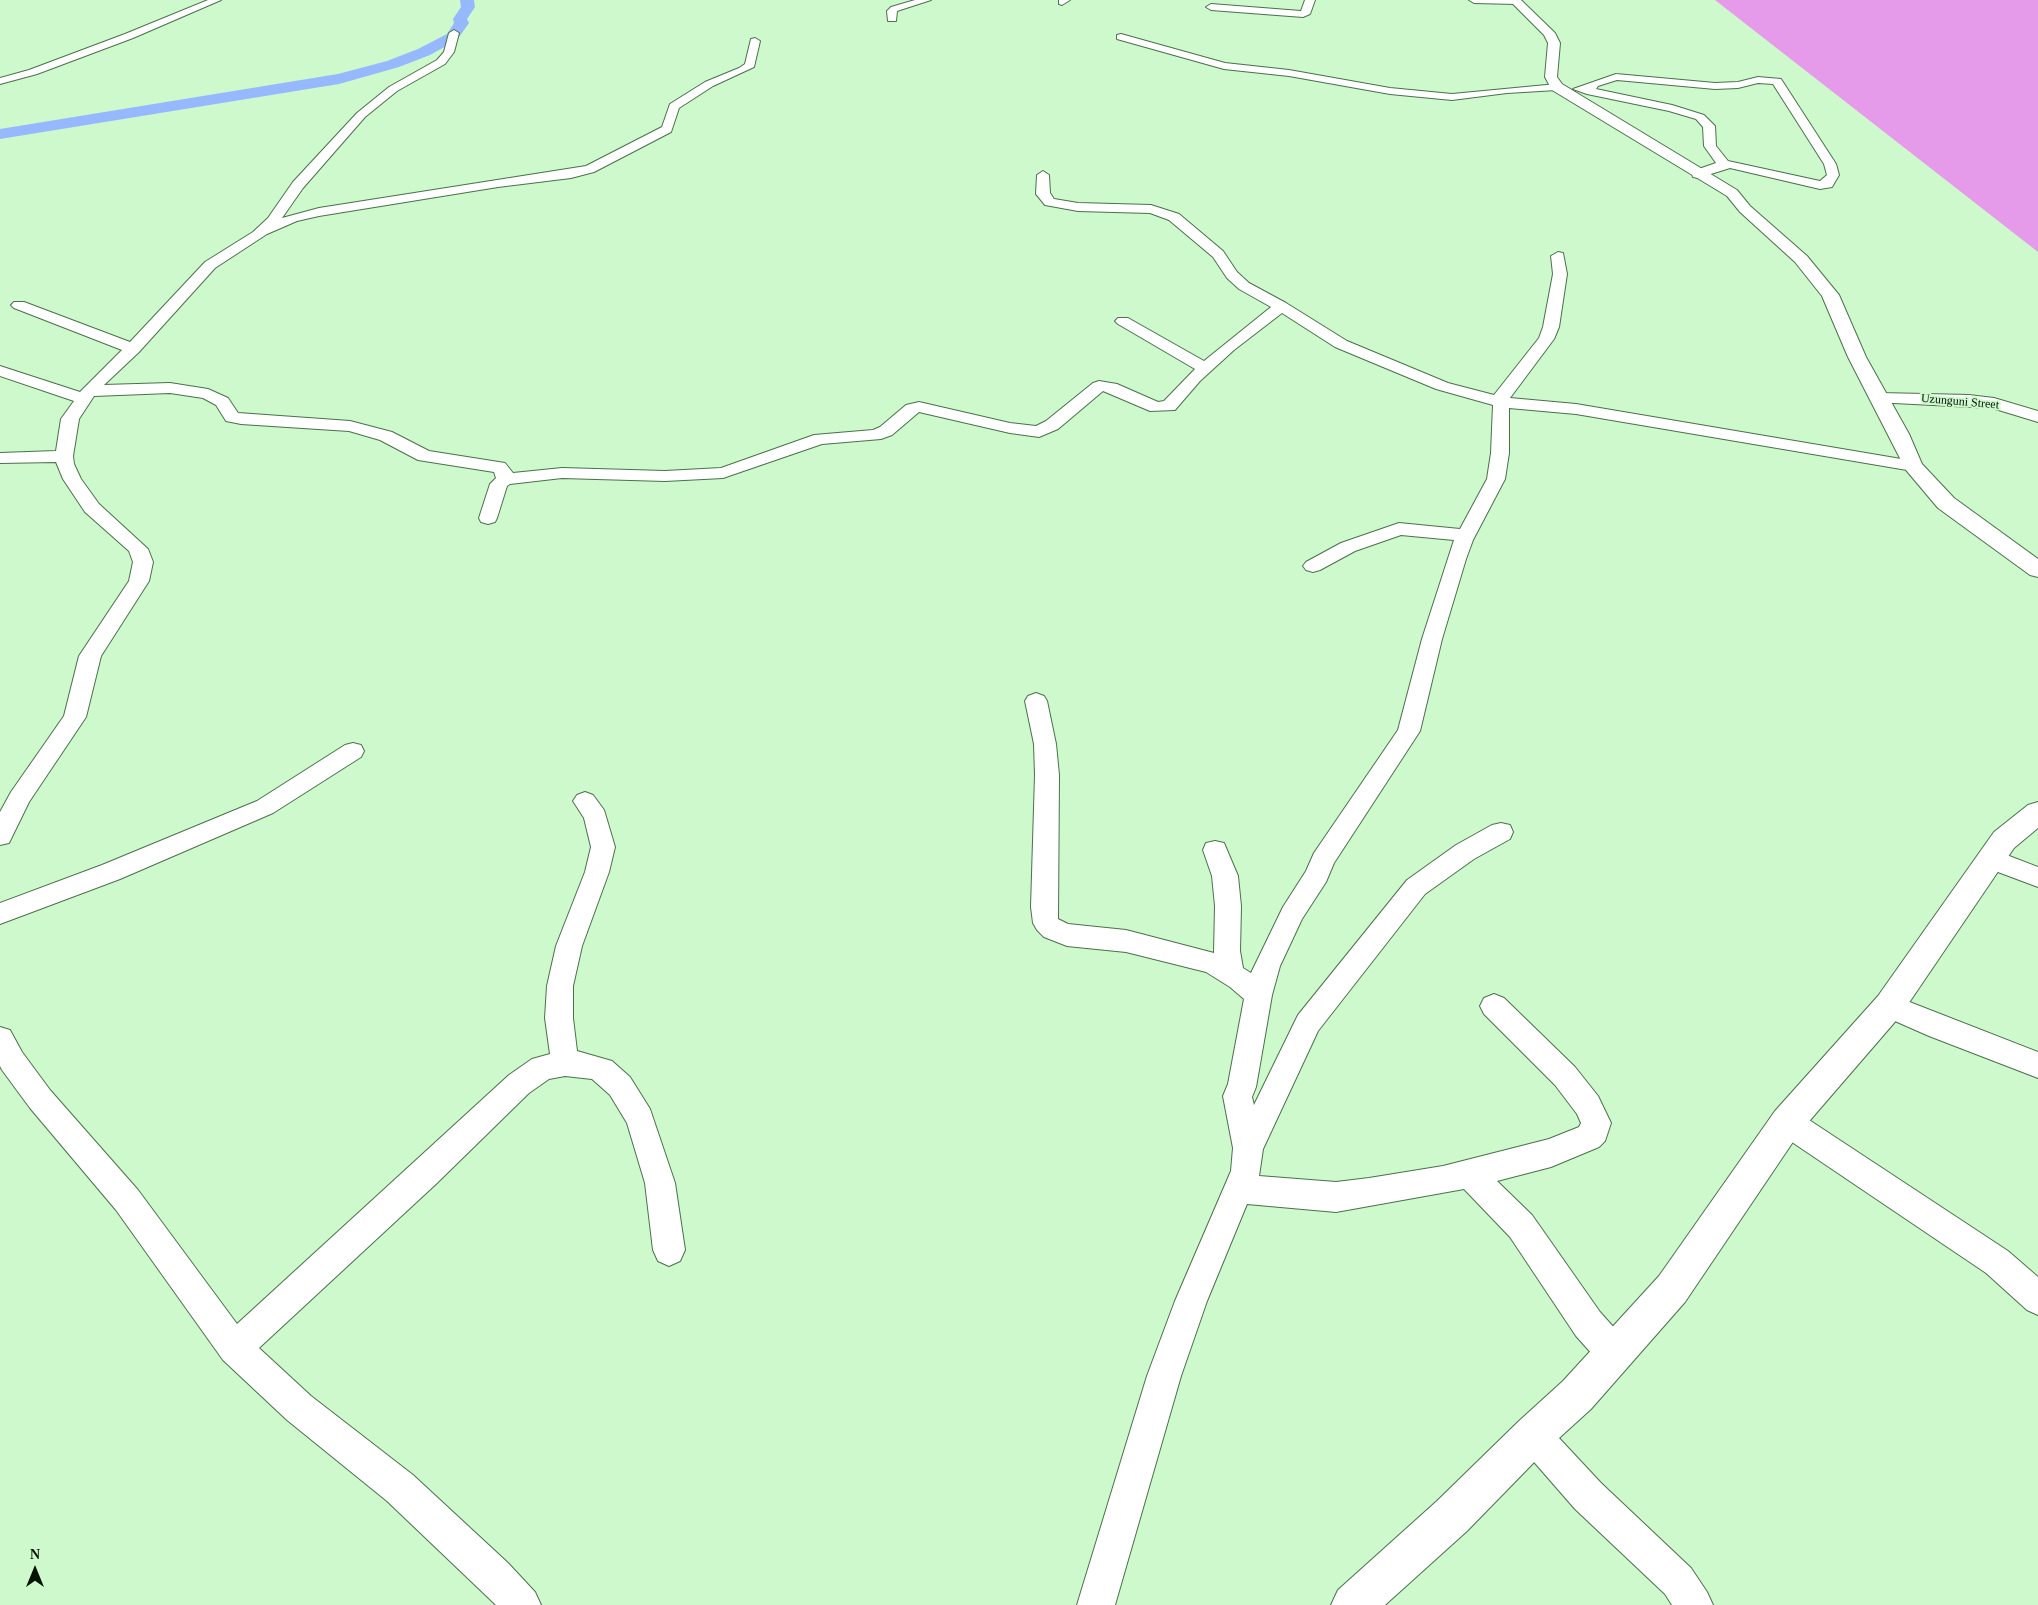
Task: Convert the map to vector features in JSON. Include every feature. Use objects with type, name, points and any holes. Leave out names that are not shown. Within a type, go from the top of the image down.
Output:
[{"type":"street","points":[[0,81],[33,72],[129,36],[216,0]]},
{"type":"street","points":[[892,19],[892,11],[894,9],[926,0]]},
{"type":"street","points":[[1211,7],[1303,14],[1306,12],[1310,0]]},
{"type":"street","points":[[1474,0],[1515,1],[1549,33],[1554,43],[1551,68],[1555,85],[1732,194],[1813,273],[1830,295],[1857,357],[1880,398],[1913,466],[1946,503],[2036,568]]},
{"type":"street","points":[[258,235],[273,221],[298,185],[361,115],[393,89],[440,62],[449,52],[454,33]]},
{"type":"street","points":[[1121,37],[1224,66],[1289,73],[1390,91],[1452,97],[1555,85],[1664,106],[1700,117],[1709,126],[1710,146],[1724,164]]},
{"type":"street","points":[[0,836],[19,798],[75,717],[90,656],[139,581],[143,562],[138,549],[92,508],[81,494],[65,464],[64,456],[70,420],[86,394],[133,349],[204,271],[258,235],[293,218],[319,212],[490,184],[571,174],[590,169],[667,129],[674,106],[691,94],[744,70],[750,65],[755,41]]},
{"type":"street","points":[[1591,92],[1590,87],[1594,84],[1616,77],[1715,86],[1738,85],[1758,80],[1777,81],[1830,164],[1833,175],[1827,184],[1820,185],[1742,165],[1724,164],[1698,174]]},
{"type":"street","points":[[1043,175],[1043,194],[1050,202],[1078,207],[1151,209],[1174,217],[1218,254],[1236,280],[1281,306],[1333,340],[1369,358],[1442,386],[1500,402],[1576,409],[1913,466]]},
{"type":"street","points":[[1096,1605],[1164,1376],[1191,1301],[1246,1172],[1248,1148],[1237,1096],[1242,1087],[1258,995],[1267,966],[1292,914],[1317,875],[1323,860],[1408,731],[1432,639],[1456,559],[1466,535],[1496,479],[1500,453],[1500,402],[1506,388],[1546,339],[1551,327],[1560,274],[1558,256]]},
{"type":"street","points":[[19,305],[133,349]]},
{"type":"street","points":[[488,518],[499,484],[505,479],[562,473],[609,472],[673,476],[723,472],[820,439],[875,435],[886,431],[912,409],[919,407],[1010,428],[1039,432],[1052,425],[1099,386],[1111,387],[1148,404],[1169,406],[1228,347],[1281,306]]},
{"type":"street","points":[[1123,322],[1205,368]]},
{"type":"street","points":[[0,371],[86,394],[170,388],[208,394],[222,402],[232,417],[316,422],[372,430],[424,456],[499,467],[503,470],[505,479]]},
{"type":"street","name":"Uzunguni Street","points":[[1880,398],[1969,400],[1994,403],[2038,417]]},
{"type":"street","points":[[0,458],[64,456]]},
{"type":"street","points":[[1313,566],[1348,547],[1399,528],[1466,535]]},
{"type":"street","points":[[1036,702],[1045,744],[1047,768],[1048,812],[1045,840],[1044,907],[1046,923],[1053,930],[1067,935],[1126,942],[1175,952],[1214,964],[1230,973],[1258,995]]},
{"type":"street","points":[[0,914],[111,872],[265,807],[353,751]]},
{"type":"street","points":[[565,1062],[559,1018],[560,986],[569,946],[597,872],[603,847],[596,816],[585,801]]},
{"type":"street","points":[[1353,1605],[1444,1523],[1533,1435],[1577,1395],[1672,1289],[1787,1122],[1889,1006],[2004,840],[2038,812]]},
{"type":"street","points":[[1248,1148],[1308,1023],[1328,996],[1353,970],[1386,923],[1416,887],[1464,852],[1501,832]]},
{"type":"street","points":[[1215,850],[1225,876],[1228,906],[1226,951],[1230,973]]},
{"type":"street","points":[[1991,859],[2038,878]]},
{"type":"street","points":[[1240,1189],[1336,1197],[1370,1193],[1470,1173],[1550,1153],[1590,1137],[1595,1131],[1596,1124],[1593,1113],[1565,1076],[1494,1006]]},
{"type":"street","points":[[1889,1006],[1939,1028],[2038,1065]]},
{"type":"street","points":[[0,1040],[12,1061],[40,1099],[127,1200],[235,1348],[299,1408],[400,1488],[495,1576],[522,1605]]},
{"type":"street","points":[[235,1348],[426,1173],[519,1084],[542,1068],[565,1062],[584,1064],[602,1070],[620,1086],[640,1118],[660,1183],[669,1250]]},
{"type":"street","points":[[1787,1122],[1997,1262],[2038,1299]]},
{"type":"street","points":[[1470,1173],[1521,1226],[1588,1324],[1614,1353]]},
{"type":"street","points":[[1533,1435],[1588,1496],[1678,1580],[1694,1605]]},
{"type":"shaded area","points":[[1715,0],[2038,0],[2038,252]]},
{"type":"waterway","points":[[0,134],[339,79],[393,64],[424,52],[452,37],[462,23],[460,19],[468,7],[467,0]]}]
